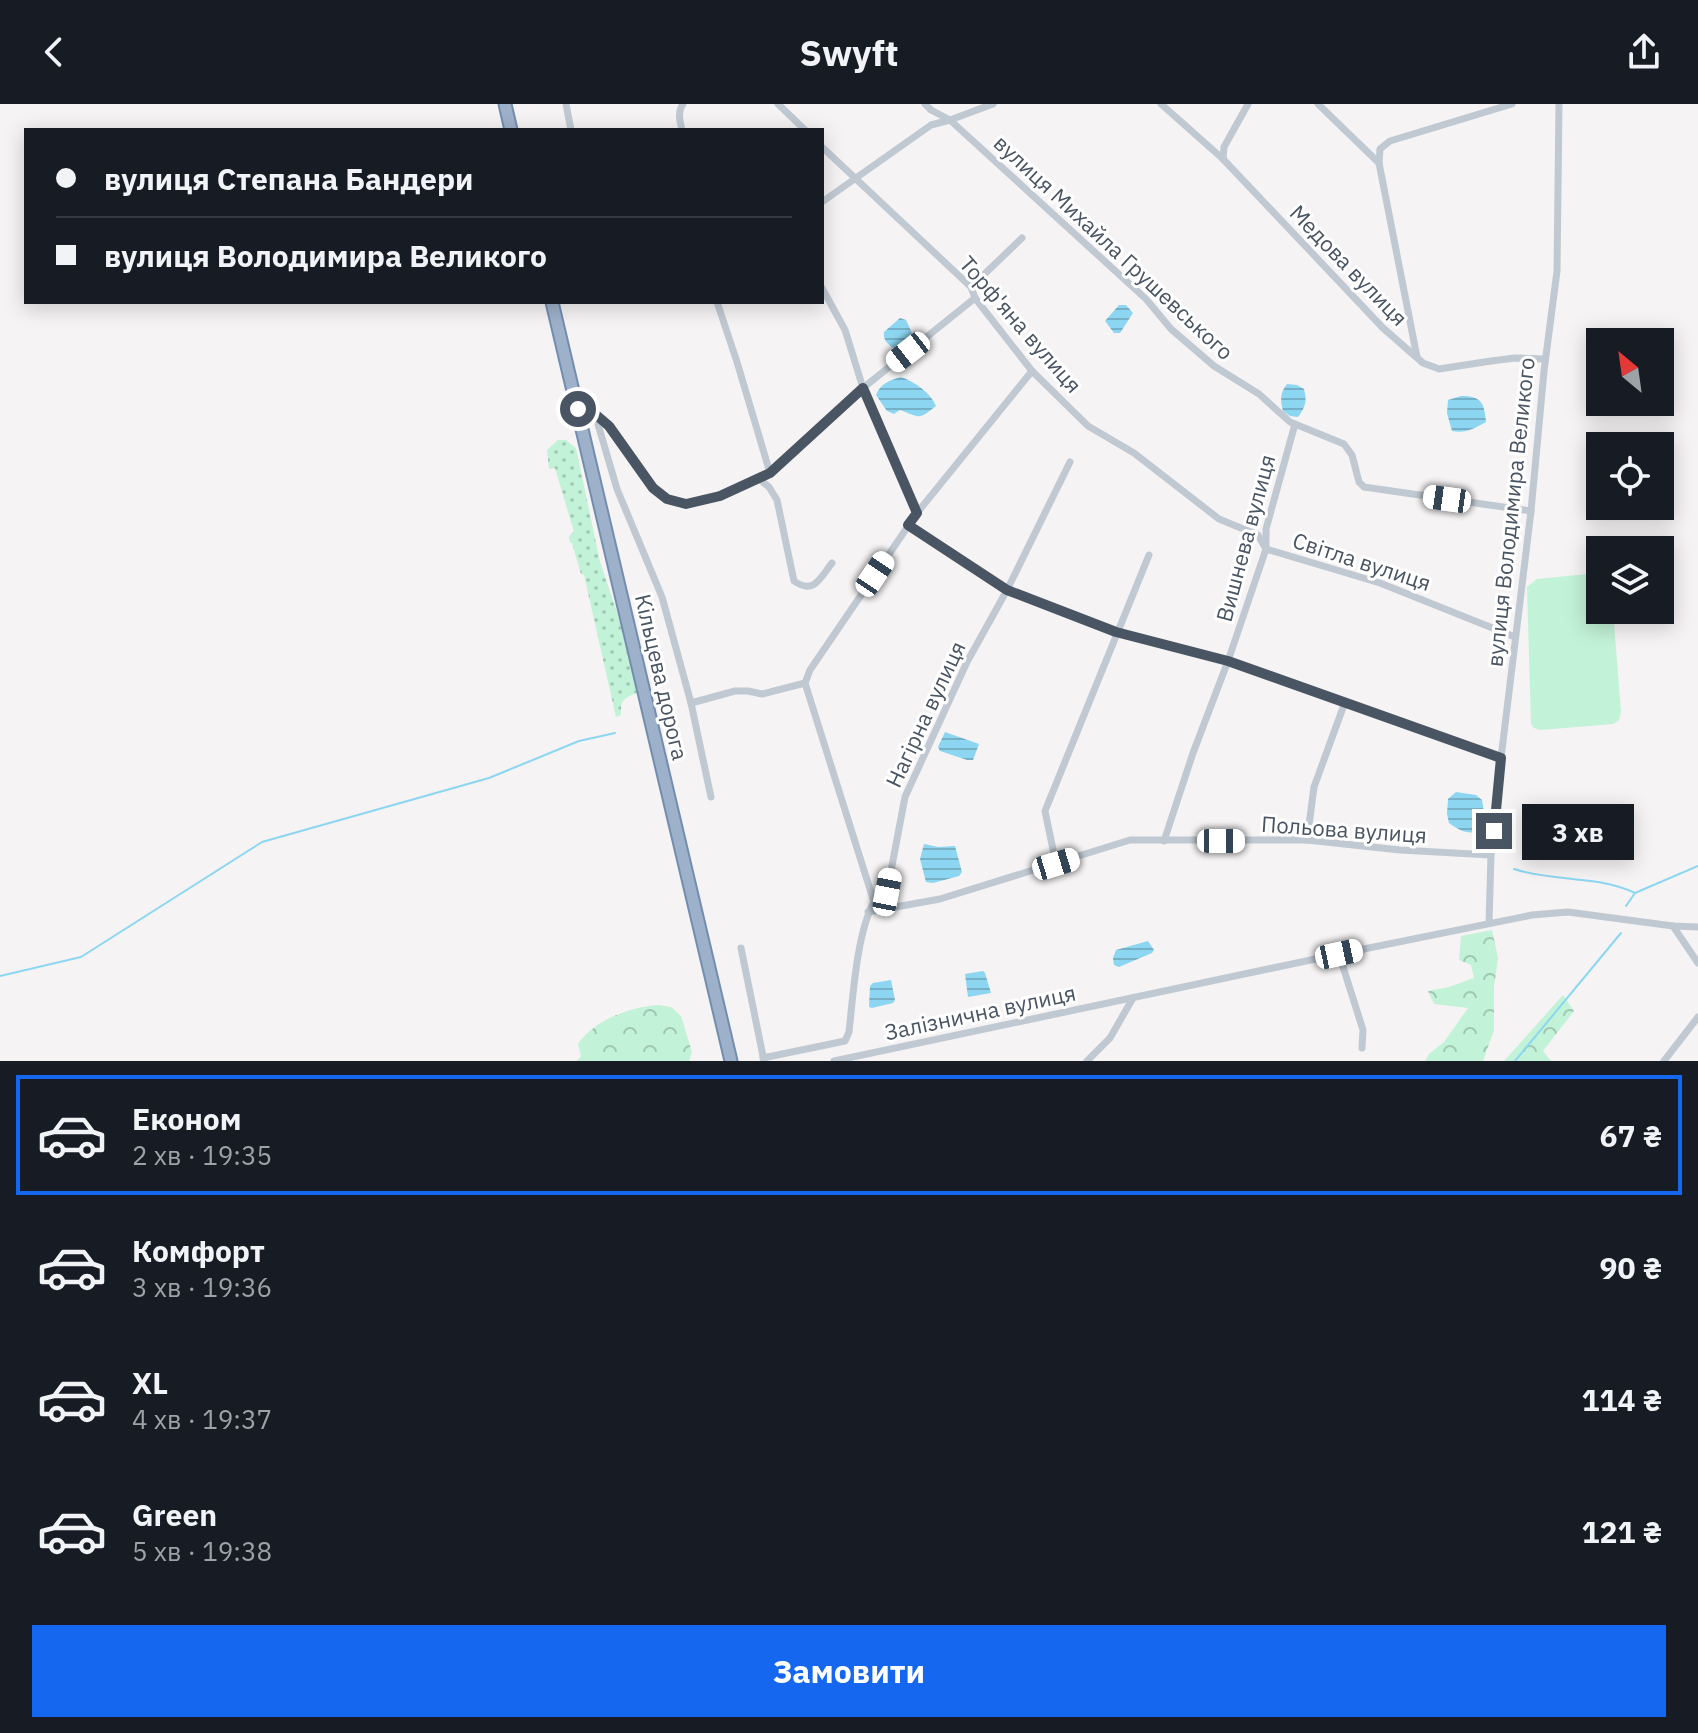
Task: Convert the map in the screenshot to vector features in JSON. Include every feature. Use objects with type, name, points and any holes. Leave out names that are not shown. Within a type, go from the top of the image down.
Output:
[{"type":"highway","points":[[505,104],[511,128]]},
{"type":"highway","name":"Кільцева дорога","points":[[552,304],[731,1061]]},
{"type":"street","points":[[566,104],[571,128]]},
{"type":"street","points":[[682,128],[679,115],[683,104]]},
{"type":"street","points":[[778,104],[803,128]]},
{"type":"street","name":"вулиця Михайла Грушевського","points":[[925,104],[950,120],[1146,299],[1171,329],[1214,366],[1259,394],[1290,422],[1344,444],[1352,455],[1359,482],[1364,487],[1531,511]]},
{"type":"street","points":[[824,201],[931,125],[993,104]]},
{"type":"street","name":"Медова вулиця","points":[[1161,104],[1223,159],[1383,328],[1418,359]]},
{"type":"street","points":[[1223,159],[1224,147],[1248,104]]},
{"type":"street","points":[[1318,104],[1379,163]]},
{"type":"street","points":[[1512,104],[1390,141],[1380,149],[1379,163],[1418,359],[1439,369],[1515,358],[1545,359]]},
{"type":"street","name":"вулиця Володимира Великого","points":[[1489,923],[1491,855],[1501,758],[1557,271],[1559,104]]},
{"type":"street","name":"Торф'яна вулиця","points":[[824,149],[971,287],[975,298],[1032,371],[1088,426]]},
{"type":"street","points":[[971,287],[1022,238]]},
{"type":"street","points":[[824,292],[845,330],[863,388],[917,513]]},
{"type":"street","points":[[595,414],[609,426],[653,488],[667,499],[686,504],[720,496],[770,473],[863,388],[975,298]]},
{"type":"street","points":[[718,304],[770,473]]},
{"type":"street","points":[[874,902],[805,683],[810,670],[908,525],[1032,371]]},
{"type":"street","points":[[581,420],[595,414]]},
{"type":"street","points":[[595,414],[617,489],[662,597],[691,703],[711,797]]},
{"type":"street","name":"Вишнева вулиця","points":[[1164,841],[1266,549],[1266,529],[1295,424]]},
{"type":"street","name":"Світла вулиця","points":[[1088,426],[1134,453],[1219,519],[1258,535],[1266,549],[1380,583],[1515,637]]},
{"type":"street","name":"Нагірна вулиця","points":[[764,1060],[845,1041],[868,912],[874,902],[887,892],[905,797],[967,662],[1007,590],[1070,462]]},
{"type":"street","points":[[759,479],[777,500],[794,581],[807,587],[814,585],[832,563]]},
{"type":"street","points":[[908,525],[1007,590],[1116,632],[1228,661],[1501,758]]},
{"type":"street","points":[[1056,864],[1045,811],[1149,555]]},
{"type":"street","points":[[691,703],[735,691],[762,694],[805,683]]},
{"type":"street","points":[[1307,840],[1314,787],[1345,702]]},
{"type":"street","name":"Польова вулиця","points":[[868,912],[933,901],[1130,840],[1307,840],[1400,850],[1491,855]]},
{"type":"street","name":"Залізнична вулиця","points":[[834,1061],[1532,915],[1568,912],[1698,927]]},
{"type":"street","points":[[1673,926],[1698,963]]},
{"type":"street","points":[[741,948],[764,1060]]},
{"type":"street","points":[[1339,954],[1363,1030],[1362,1048]]},
{"type":"street","points":[[1087,1061],[1110,1038],[1133,998]]},
{"type":"street","points":[[1664,1061],[1698,1017]]},
{"type":"green space","points":[[558,440],[566,440],[576,448],[600,562],[623,630],[637,693],[624,700],[621,715],[616,717],[584,575],[570,543],[569,536],[574,532],[555,468],[549,469],[547,450]]},
{"type":"green space","points":[[1586,574],[1586,624],[1614,624],[1621,712],[1619,720],[1613,724],[1540,730],[1531,724],[1527,587],[1537,579]]},
{"type":"green space","points":[[1492,930],[1498,958],[1494,1030],[1483,1061],[1425,1061],[1444,1042],[1468,1008],[1434,1004],[1428,991],[1474,978],[1471,965],[1459,960],[1461,936]]},
{"type":"green space","points":[[1563,995],[1574,1011],[1543,1051],[1551,1061],[1504,1061]]},
{"type":"green space","points":[[659,1005],[671,1007],[681,1016],[692,1052],[689,1061],[577,1061],[581,1056],[578,1044],[593,1028],[625,1012]]},
{"type":"water","points":[[1119,305],[1126,305],[1133,313],[1120,333],[1114,333],[1105,321]]},
{"type":"water","points":[[900,318],[906,320],[912,333],[893,348],[886,341],[884,332]]},
{"type":"water","points":[[901,377],[922,388],[936,406],[919,416],[900,410],[894,414],[887,411],[876,395],[886,383]]},
{"type":"water","points":[[1287,384],[1304,389],[1305,403],[1298,417],[1283,411],[1281,397]]},
{"type":"water","points":[[1461,396],[1473,397],[1481,402],[1486,422],[1456,432],[1452,431],[1447,413],[1448,400]]},
{"type":"water","points":[[945,732],[979,744],[973,760],[940,751],[938,747]]},
{"type":"water","points":[[1456,792],[1476,795],[1482,800],[1486,825],[1482,829],[1468,832],[1449,823],[1448,799]]},
{"type":"water","points":[[924,844],[955,846],[962,872],[959,876],[926,882],[920,859]]},
{"type":"water","points":[[1148,941],[1154,950],[1152,953],[1119,967],[1114,965],[1116,950]]},
{"type":"water","points":[[983,971],[991,993],[968,997],[965,974]]},
{"type":"water","points":[[891,980],[893,1003],[869,1007],[870,986]]},
{"type":"waterway","points":[[0,976],[81,957],[262,842],[489,778],[579,741],[615,733]]},
{"type":"waterway","points":[[1626,906],[1635,893],[1698,866]]},
{"type":"waterway","points":[[1514,869],[1544,876],[1606,883],[1635,893]]},
{"type":"waterway","points":[[1515,1061],[1621,933]]},
{"type":"route","points":[[578,409],[581,420],[595,414],[609,426],[653,488],[667,499],[686,504],[720,496],[770,473],[863,388],[917,513],[908,525],[1007,590],[1116,632],[1228,661],[1501,758],[1494,831]]}]
